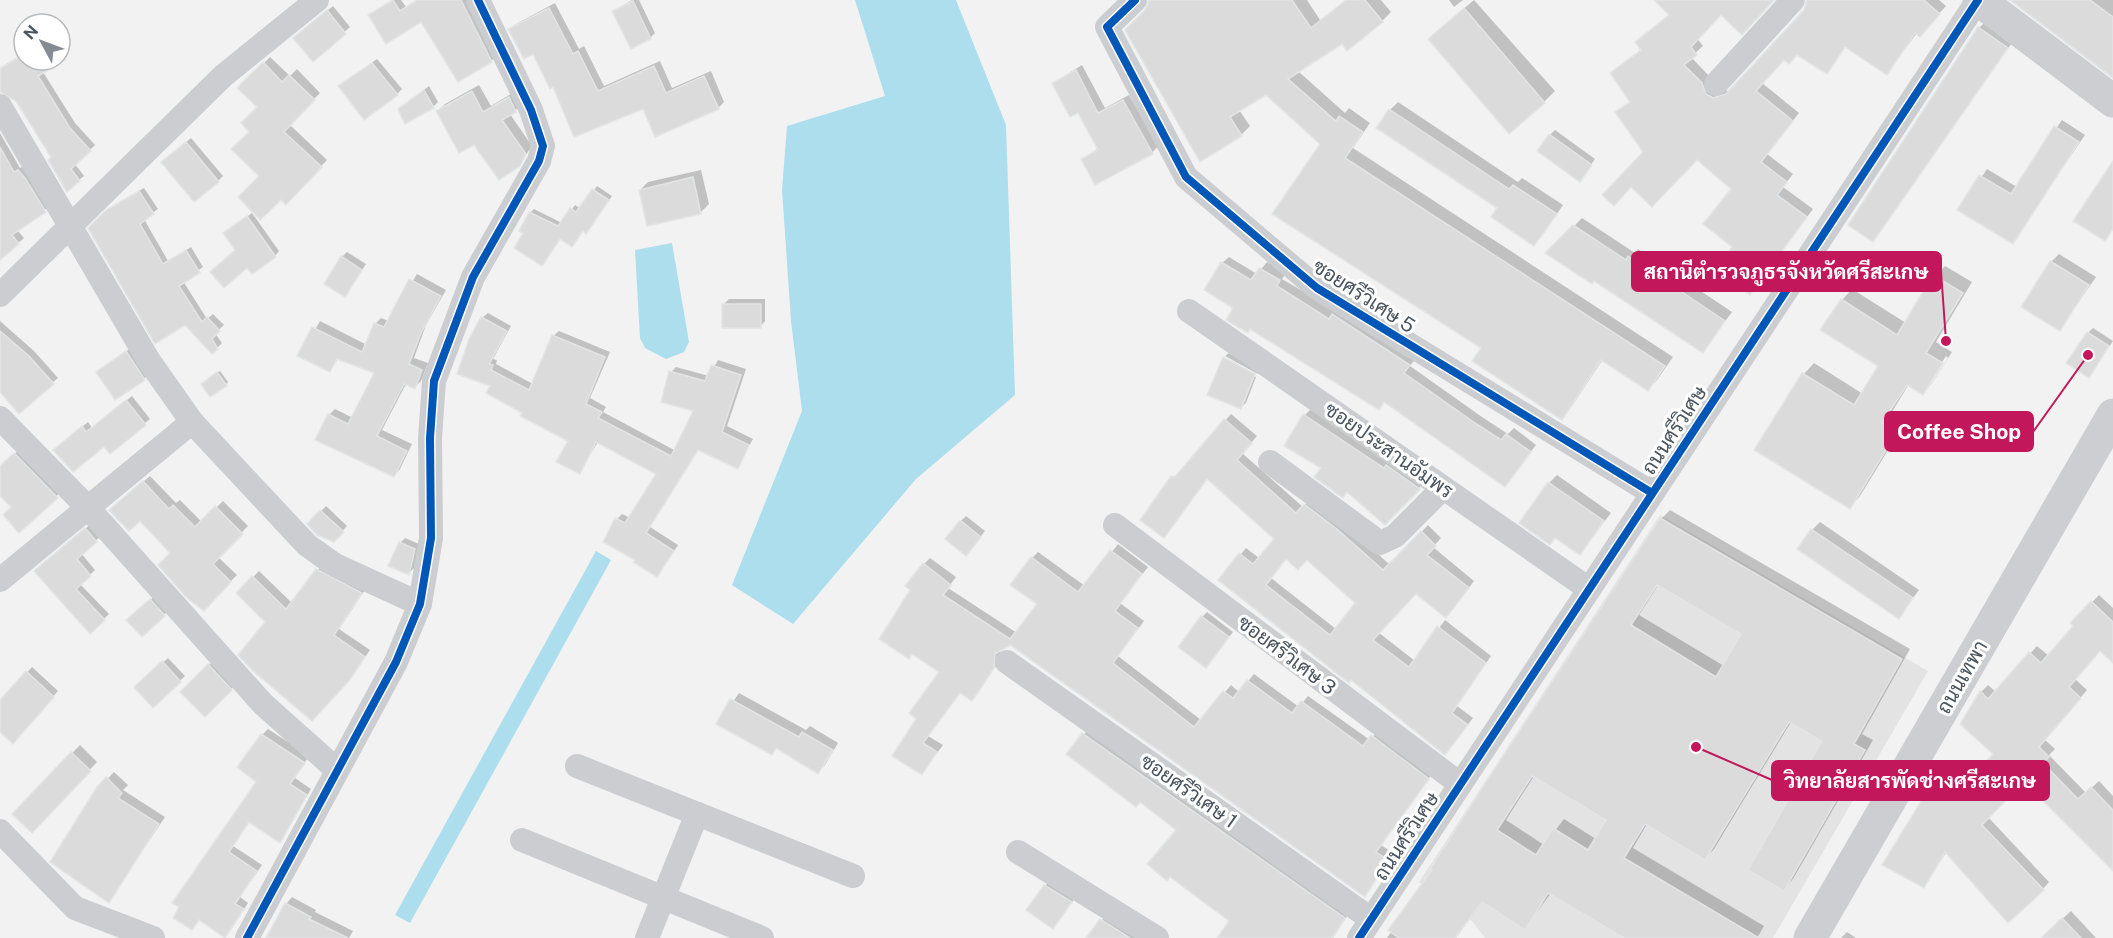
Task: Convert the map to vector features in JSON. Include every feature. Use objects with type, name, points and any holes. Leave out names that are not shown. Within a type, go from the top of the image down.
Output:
[{"type":"main road","points":[[1978,0],[2113,101]]},
{"type":"main road","name":"ถนนเทพา","points":[[1810,938],[2113,415]]},
{"type":"street","points":[[0,295],[223,76],[317,0]]},
{"type":"street","points":[[247,938],[396,662],[420,604],[431,538],[430,438],[434,381],[473,277],[539,162],[543,146],[531,110],[478,0]]},
{"type":"street","name":"ซอยศรีวิเศษ 5","points":[[1136,0],[1107,27],[1186,177],[1317,288],[1652,493]]},
{"type":"street","points":[[1716,84],[1793,0]]},
{"type":"street","name":"ถนนศรีวิเศษ","points":[[1365,929],[1978,0]]},
{"type":"street","points":[[0,106],[149,362],[192,422],[307,545],[334,565],[420,604]]},
{"type":"street","name":"ซอยประสานอัมพร","points":[[1189,311],[1589,589]]},
{"type":"street","points":[[0,418],[89,509],[262,704],[337,770]]},
{"type":"street","points":[[0,580],[192,422]]},
{"type":"street","points":[[1270,462],[1380,543],[1395,536],[1443,488]]},
{"type":"street","name":"ซอยศรีวิเศษ 3","points":[[1114,525],[1460,784]]},
{"type":"street","name":"ซอยศรีวิเศษ 1","points":[[1007,662],[1365,929]]},
{"type":"street","points":[[578,766],[853,876]]},
{"type":"street","points":[[647,938],[698,814]]},
{"type":"street","points":[[0,831],[75,908],[153,938]]},
{"type":"street","points":[[522,840],[762,938]]},
{"type":"street","points":[[1018,852],[1157,938]]},
{"type":"shaded area","points":[[1660,515],[1928,671],[1773,938],[1485,938],[1472,921],[1419,882]]},
{"type":"water","points":[[855,0],[956,0],[1006,125],[1015,395],[916,479],[793,624],[732,585],[802,411],[791,321],[782,190],[787,126],[885,96]]},
{"type":"water","points":[[672,243],[689,342],[684,352],[666,359],[645,348],[640,338],[635,250]]},
{"type":"water","points":[[596,551],[611,560],[410,923],[395,915]]},
{"type":"building","points":[[393,0],[400,11],[417,0],[461,0],[492,62],[458,82],[421,22],[386,44],[368,15]]},
{"type":"building","points":[[1149,0],[1292,0],[1311,28],[1346,0],[1365,0],[1383,22],[1347,51],[1342,44],[1288,79],[1336,121],[1339,116],[1363,132],[1345,158],[1665,366],[1648,391],[1601,360],[1562,420],[1472,361],[1481,348],[1272,214],[1320,144],[1266,95],[1230,117],[1242,136],[1200,162],[1125,30],[1145,10]]},
{"type":"building","points":[[1654,0],[1774,0],[1742,35],[1721,15],[1691,47],[1697,55],[1684,65],[1702,83],[1706,94],[1713,98],[1726,94],[1804,10],[1807,0],[1924,0],[1940,14],[1920,37],[1915,33],[1887,75],[1845,47],[1827,74],[1797,55],[1789,64],[1784,60],[1756,91],[1793,121],[1761,162],[1787,182],[1777,195],[1807,217],[1750,295],[1716,270],[1732,247],[1703,224],[1731,189],[1697,160],[1652,207],[1631,187],[1614,206],[1602,195],[1643,152],[1615,112],[1630,102],[1610,73],[1641,50],[1635,42],[1669,15]]},
{"type":"building","points":[[2010,0],[2090,0],[2113,17],[2113,78]]},
{"type":"building","points":[[633,1],[651,39],[631,49],[612,11]]},
{"type":"building","points":[[549,8],[573,54],[578,51],[598,91],[654,66],[666,93],[704,76],[719,109],[655,137],[643,109],[574,137],[553,87],[550,89],[533,54],[524,59],[508,29]]},
{"type":"building","points":[[1464,8],[1545,103],[1509,134],[1428,39]]},
{"type":"building","points":[[327,10],[346,34],[313,62],[293,38]]},
{"type":"building","points":[[1978,27],[2008,48],[1873,242],[1848,225]]},
{"type":"building","points":[[12,62],[12,72],[45,72],[38,76],[70,128],[91,151],[71,169],[80,181],[67,192],[48,160],[51,157],[16,101],[0,92],[0,69]]},
{"type":"building","points":[[263,62],[282,82],[289,75],[315,100],[284,132],[322,167],[286,205],[281,200],[260,220],[238,197],[259,176],[231,149],[249,132],[241,123],[257,107],[237,88]]},
{"type":"building","points":[[372,63],[398,95],[364,120],[338,86]]},
{"type":"building","points":[[1076,70],[1098,113],[1123,100],[1153,154],[1095,185],[1081,159],[1098,150],[1078,113],[1070,117],[1052,83]]},
{"type":"building","points":[[424,90],[434,108],[405,124],[398,109]]},
{"type":"building","points":[[472,91],[483,112],[509,97],[516,112],[502,120],[526,154],[520,166],[499,180],[474,145],[459,153],[436,111]]},
{"type":"building","points":[[1389,109],[1509,189],[1513,185],[1557,214],[1534,246],[1491,217],[1497,208],[1376,128]]},
{"type":"building","points":[[2054,126],[2079,142],[2013,244],[1957,210],[1979,175],[2011,194]]},
{"type":"building","points":[[1549,134],[1592,165],[1580,182],[1537,151]]},
{"type":"building","points":[[186,142],[219,182],[194,202],[161,162]]},
{"type":"building","points":[[0,147],[14,172],[18,170],[25,178],[46,212],[12,235],[19,244],[0,260]]},
{"type":"building","points":[[2113,161],[2113,229],[2105,241],[2073,221]]},
{"type":"building","points":[[693,177],[701,214],[647,226],[639,190]]},
{"type":"building","points":[[592,189],[609,200],[586,234],[583,231],[572,247],[560,239],[542,266],[514,248],[523,233],[519,231],[529,212],[558,226],[570,208],[576,212]]},
{"type":"building","points":[[139,191],[154,214],[140,224],[163,264],[186,250],[200,273],[179,286],[202,322],[207,317],[220,331],[212,339],[218,349],[212,354],[185,325],[155,344],[88,228],[106,210]]},
{"type":"building","points":[[247,216],[276,257],[252,274],[247,268],[224,288],[210,272],[235,250],[223,233]]},
{"type":"building","points":[[1573,225],[1626,260],[1628,256],[1725,321],[1703,353],[1594,281],[1592,284],[1545,253]]},
{"type":"building","points":[[341,256],[362,270],[345,297],[324,284]]},
{"type":"building","points":[[2050,261],[2089,285],[2060,331],[2021,307]]},
{"type":"building","points":[[1221,262],[1251,280],[1259,268],[1280,280],[1277,286],[1329,319],[1332,314],[1410,365],[1404,373],[1475,423],[1501,440],[1506,434],[1531,452],[1505,487],[1384,402],[1379,410],[1250,329],[1248,333],[1226,320],[1233,308],[1204,290]]},
{"type":"building","points":[[1933,275],[1963,293],[1926,353],[1943,363],[1923,395],[1907,385],[1882,423],[1897,432],[1850,509],[1754,450],[1802,373],[1854,405],[1878,366],[1820,330],[1841,299],[1897,335]]},
{"type":"building","points":[[409,279],[441,296],[421,333],[409,364],[422,370],[415,389],[404,384],[377,436],[407,451],[394,477],[315,440],[328,414],[348,424],[374,373],[337,359],[330,372],[297,356],[312,327],[362,352],[374,323],[384,327]]},
{"type":"building","points":[[722,304],[761,304],[761,328],[722,328]]},
{"type":"building","points":[[481,317],[507,331],[489,364],[493,365],[491,370],[529,390],[552,335],[605,357],[586,404],[602,412],[598,418],[671,456],[693,411],[661,402],[669,371],[705,381],[711,365],[741,375],[722,432],[749,445],[738,469],[698,450],[646,533],[674,551],[657,577],[633,562],[635,560],[603,542],[615,518],[625,523],[656,474],[596,442],[580,474],[556,462],[568,441],[520,416],[522,413],[486,393],[490,386],[457,374],[469,339]]},
{"type":"building","points":[[0,331],[29,356],[54,384],[19,414],[0,392]]},
{"type":"building","points":[[2087,332],[2109,346],[2089,378],[2066,363]]},
{"type":"building","points":[[126,351],[145,380],[115,400],[96,372]]},
{"type":"building","points":[[1223,357],[1255,374],[1241,409],[1207,395]]},
{"type":"building","points":[[217,372],[227,386],[210,397],[201,384]]},
{"type":"building","points":[[126,400],[146,425],[110,454],[104,447],[73,472],[53,450],[82,426],[86,432]]},
{"type":"building","points":[[1303,414],[1384,468],[1386,465],[1420,489],[1385,525],[1347,492],[1343,498],[1314,477],[1321,468],[1284,446]]},
{"type":"building","points":[[1224,419],[1252,443],[1237,460],[1296,513],[1304,504],[1337,529],[1383,570],[1421,531],[1436,546],[1427,555],[1469,588],[1446,618],[1416,594],[1373,640],[1409,667],[1437,626],[1486,663],[1452,713],[1468,725],[1445,755],[1351,680],[1349,683],[1218,580],[1239,553],[1253,564],[1274,539],[1207,479],[1164,538],[1140,520],[1171,476],[1174,478]],"holes":[[[1286,559],[1298,570],[1307,560],[1355,603],[1330,635],[1266,585]]]},
{"type":"building","points":[[14,453],[58,498],[19,533],[3,515],[11,507],[0,496],[0,466]]},
{"type":"building","points":[[143,481],[169,509],[173,505],[195,527],[215,506],[243,534],[213,564],[231,582],[204,611],[186,597],[158,565],[170,553],[140,521],[129,531],[109,510]]},
{"type":"building","points":[[1548,482],[1604,521],[1580,555],[1555,538],[1550,545],[1519,523]]},
{"type":"building","points":[[320,510],[344,532],[334,542],[317,535],[307,524]]},
{"type":"building","points":[[1660,518],[1902,659],[1854,744],[1865,750],[1784,891],[1748,870],[1822,741],[1789,722],[1705,860],[1645,824],[1624,858],[1759,938],[1624,938],[1548,893],[1525,930],[1482,902],[1455,938],[1399,938],[1388,930],[1432,870],[1430,869]],"holes":[[[1657,585],[1741,634],[1716,677],[1631,625]],[[1532,776],[1606,820],[1588,850],[1553,828],[1536,855],[1497,830]]]},
{"type":"building","points":[[960,520],[981,537],[966,556],[945,539]]},
{"type":"building","points":[[85,528],[97,542],[77,559],[91,576],[76,589],[105,620],[90,634],[34,571]]},
{"type":"building","points":[[1811,529],[1913,598],[1899,619],[1797,549]]},
{"type":"building","points":[[399,542],[415,549],[409,575],[388,566]]},
{"type":"building","points":[[1110,550],[1142,574],[1115,611],[1138,628],[1113,663],[1194,727],[1223,691],[1233,698],[1247,680],[1292,713],[1301,701],[1363,746],[1371,735],[1429,779],[1376,852],[1388,860],[1365,897],[1010,645],[995,654],[994,668],[972,701],[960,693],[923,743],[937,752],[922,775],[892,756],[916,719],[909,713],[939,672],[912,654],[909,659],[879,639],[910,590],[905,586],[923,563],[951,585],[943,595],[1010,639],[1037,604],[1010,585],[1031,557],[1078,592]]},
{"type":"building","points":[[316,569],[362,593],[334,635],[365,657],[349,681],[312,721],[252,670],[238,655],[265,622],[236,593],[252,576],[286,609]]},
{"type":"building","points":[[150,599],[165,616],[142,637],[126,620]]},
{"type":"building","points":[[2091,601],[2113,622],[2113,663],[2100,651],[2069,687],[2081,698],[2039,747],[2049,757],[2043,763],[2078,799],[2091,787],[2113,810],[2113,871],[2024,782],[1982,825],[2044,890],[2008,923],[1945,852],[1924,888],[1882,865],[1937,775],[1954,794],[1993,754],[1960,724],[1980,691],[1988,699],[2029,652],[2041,663],[2073,626],[2070,623]]},
{"type":"building","points":[[1201,616],[1229,637],[1206,668],[1178,647]]},
{"type":"building","points":[[162,661],[181,682],[153,708],[134,687]]},
{"type":"building","points":[[208,664],[232,690],[205,717],[180,692]]},
{"type":"building","points":[[26,671],[54,697],[13,744],[0,732],[0,700]]},
{"type":"building","points":[[730,699],[799,737],[802,732],[833,750],[818,774],[776,748],[772,755],[716,724]]},
{"type":"building","points":[[1082,733],[1345,918],[1332,938],[1217,938],[1229,921],[1170,877],[1167,881],[1147,864],[1176,830],[1140,802],[1136,807],[1066,754]]},
{"type":"building","points":[[261,734],[305,763],[290,784],[307,795],[280,843],[249,822],[229,852],[257,871],[235,904],[244,909],[225,938],[199,920],[192,930],[173,918],[179,907],[172,903],[256,782],[237,767]]},
{"type":"building","points":[[71,752],[91,771],[32,833],[12,814]]},
{"type":"building","points":[[106,777],[122,793],[118,798],[159,824],[109,903],[50,862],[97,787]]},
{"type":"building","points":[[1044,885],[1072,902],[1053,929],[1026,910]]},
{"type":"building","points":[[285,903],[311,917],[309,919],[348,938],[266,938]]},
{"type":"building","points":[[2062,918],[2081,938],[2041,938]]},
{"type":"building","points":[[1100,919],[1130,938],[1086,938]]},
{"type":"cycle path","points":[[247,938],[396,662],[420,604],[431,538],[430,438],[434,381],[473,277],[539,161],[543,146],[531,110],[478,0]]},
{"type":"cycle path","points":[[1135,0],[1107,27],[1186,177],[1317,288],[1652,493]]},
{"type":"cycle path","points":[[1359,938],[1978,0]]},
{"type":"place","name":"สถานีตำรวจภูธรจังหวัดศรีสะเกษ","points":[[1946,341]]},
{"type":"place","name":"Coffee Shop","points":[[2088,355]]},
{"type":"place","name":"วิทยาลัยสารพัดช่างศรีสะเกษ","points":[[1696,747]]}]
